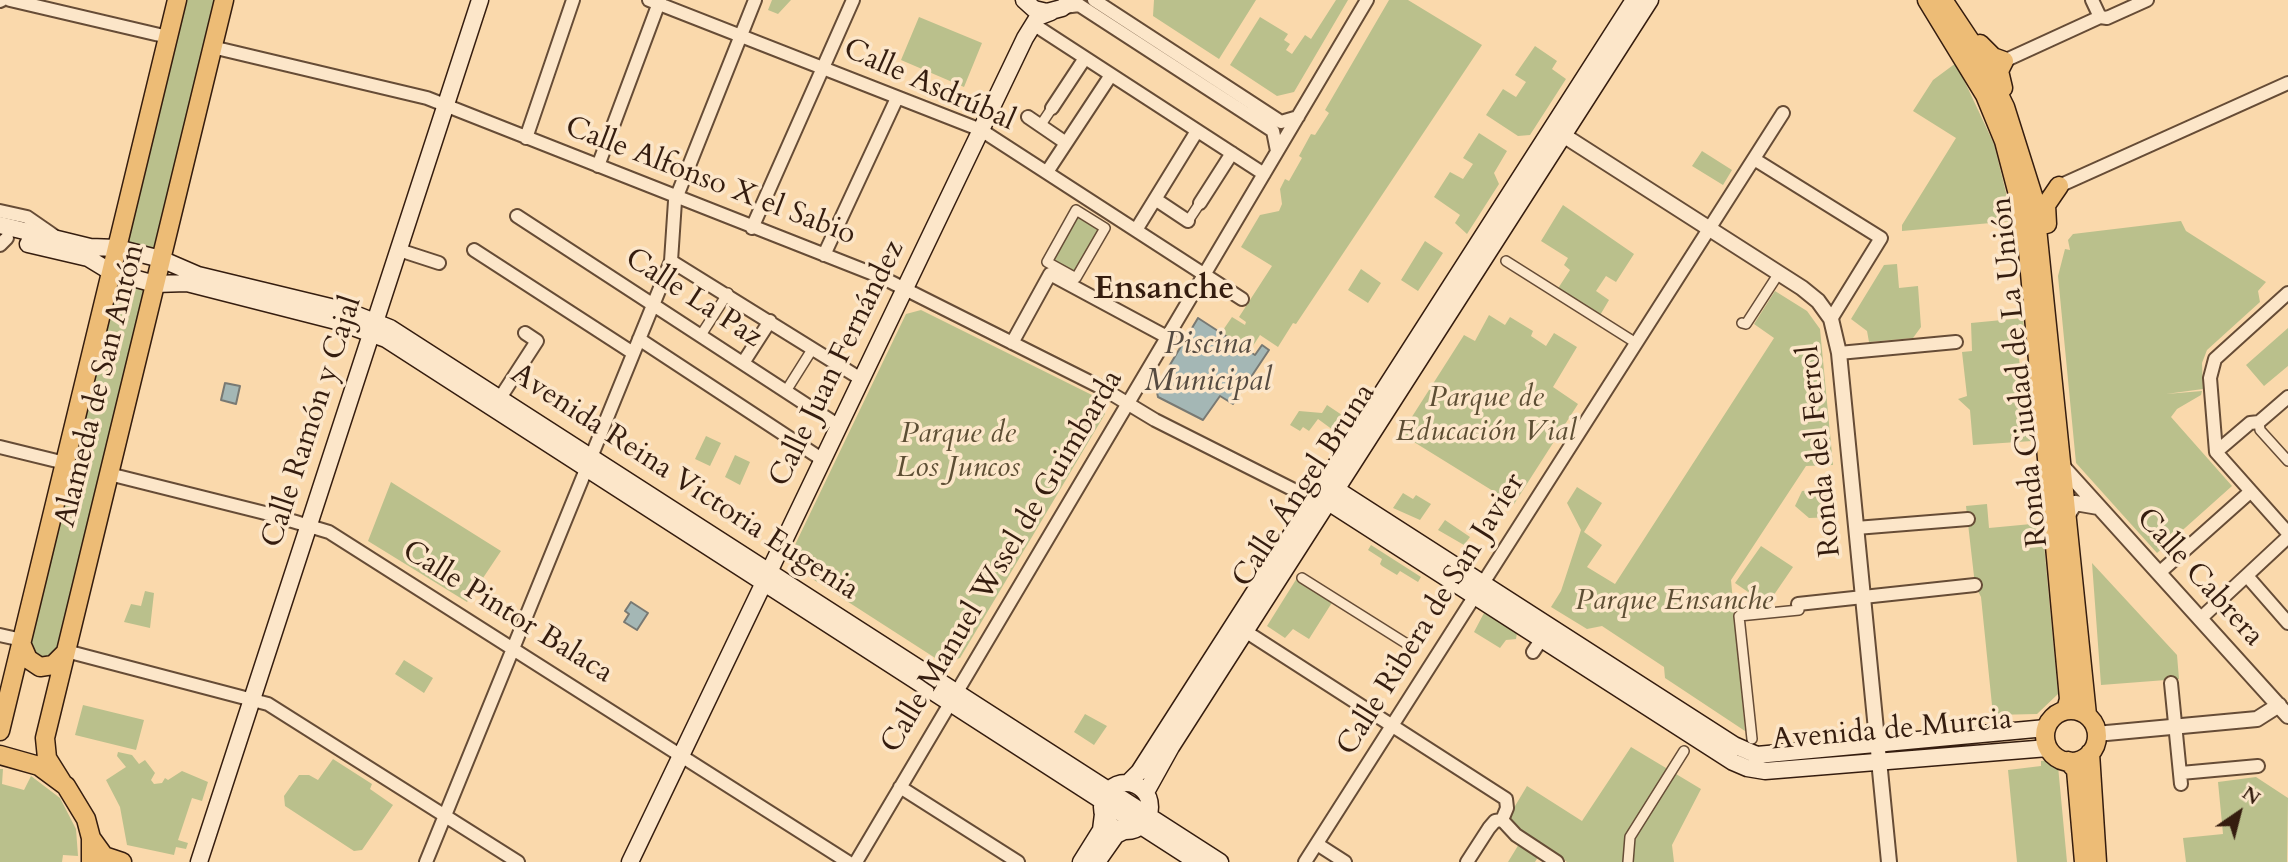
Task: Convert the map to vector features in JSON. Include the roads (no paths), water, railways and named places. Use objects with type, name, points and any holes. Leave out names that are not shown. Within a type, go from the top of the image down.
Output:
[{"type":"main road","name":"Alameda de San Antón","points":[[0,732],[177,0]]},
{"type":"main road","name":"Alameda de San Antón","points":[[90,838],[80,807],[50,765],[44,742],[224,0]]},
{"type":"main road","name":"Calle Ramón y Cajal","points":[[199,862],[480,0]]},
{"type":"main road","points":[[1024,0],[1037,10],[1062,6]]},
{"type":"main road","name":"Calle Ángel Bruna","points":[[1146,792],[1153,775],[1245,631],[1326,492],[1634,0]]},
{"type":"main road","name":"Calle Ángel Bruna","points":[[1129,782],[1139,772],[1326,492],[1650,0]]},
{"type":"main road","name":"Ronda Ciudad de La Unión","points":[[1927,0],[1985,95],[2004,141],[2020,202],[2028,251],[2069,699],[2066,710]]},
{"type":"main road","points":[[1033,24],[1040,16],[1062,6]]},
{"type":"main road","points":[[1949,8],[1990,55],[2004,61],[1999,75],[2014,130]]},
{"type":"main road","name":"Ronda Ciudad de La Unión","points":[[1949,8],[1989,73],[2014,130],[2037,215],[2087,715]]},
{"type":"main road","name":"Calle Juan Fernández","points":[[630,862],[1033,24]]},
{"type":"main road","points":[[2027,173],[2041,186],[2059,186]]},
{"type":"main road","points":[[2043,273],[2046,205],[2059,186]]},
{"type":"main road","name":"Avenida Reina Victoria Eugenia","points":[[2,236],[117,248],[161,259],[198,275],[376,321],[764,582]]},
{"type":"main road","name":"Avenida Reina Victoria Eugenia","points":[[2,236],[88,258],[111,272],[155,284],[187,284],[376,321],[391,313],[392,325],[398,333],[500,398],[764,582],[953,697],[1104,802],[1220,862]]},
{"type":"main road","name":"Avenida de Murcia","points":[[1326,492],[1546,631],[1746,751],[1766,755],[2048,748]]},
{"type":"main road","points":[[22,642],[28,659],[40,667],[53,665],[66,652]]},
{"type":"main road","points":[[2084,862],[2076,770],[2068,761],[2056,757],[2048,748],[2046,729],[2053,716],[2066,710],[2087,715],[2096,734],[2090,753],[2097,862]]},
{"type":"main road","name":"Avenida de Murcia","points":[[1878,753],[2046,729]]},
{"type":"main road","points":[[2068,761],[2090,753]]},
{"type":"main road","points":[[0,755],[32,762],[62,782]]},
{"type":"main road","points":[[1082,862],[1101,830],[1104,802],[1116,784],[1129,782],[1146,792],[1150,804],[1145,821],[1116,835],[1097,862]]},
{"type":"main road","name":"Avenida Reina Victoria Eugenia","points":[[1104,802],[1111,826],[1124,831]]},
{"type":"main road","name":"Avenida Reina Victoria Eugenia","points":[[1145,821],[1197,862]]},
{"type":"main road","points":[[90,838],[91,862]]},
{"type":"main road","points":[[90,838],[104,856],[122,862]]},
{"type":"street","points":[[10,0],[168,37]]},
{"type":"street","points":[[526,138],[573,0]]},
{"type":"street","points":[[426,862],[587,461],[671,261],[676,197],[755,0]]},
{"type":"street","points":[[752,228],[853,0]]},
{"type":"street","points":[[1094,0],[1281,122],[1298,117]]},
{"type":"street","name":"Calle Manuel Wssel de Guimbarda","points":[[856,862],[1367,0]]},
{"type":"street","points":[[2092,0],[2100,16]]},
{"type":"street","points":[[2004,61],[2100,16],[2107,18],[2147,0]]},
{"type":"street","points":[[598,166],[656,1]]},
{"type":"street","name":"Calle Asdrúbal","points":[[656,1],[981,130],[1242,299]]},
{"type":"street","points":[[1062,6],[1079,5],[1273,131],[1278,151]]},
{"type":"street","points":[[1033,24],[1264,174]]},
{"type":"street","name":"Calle Alfonso X el Sabio","points":[[212,47],[446,105],[824,255],[904,290],[1012,343],[1294,490],[1326,492]]},
{"type":"street","points":[[1040,126],[1085,58]]},
{"type":"street","points":[[1047,173],[1111,75]]},
{"type":"street","points":[[2059,186],[2288,83]]},
{"type":"street","points":[[824,255],[897,98]]},
{"type":"street","name":"Calle Ribera de San Javier","points":[[1306,862],[1783,113]]},
{"type":"street","points":[[1028,117],[1066,143]]},
{"type":"street","points":[[1136,229],[1197,131]]},
{"type":"street","name":"Ronda del Ferrol","points":[[1563,135],[1779,273],[1818,301],[1831,319],[1839,353],[1889,862]]},
{"type":"street","points":[[1155,199],[1188,221],[1232,153]]},
{"type":"street","points":[[1754,159],[1881,239],[1831,319]]},
{"type":"street","points":[[1076,210],[1105,228],[1076,278],[1047,262],[1076,210]]},
{"type":"street","points":[[0,211],[27,217],[59,240]]},
{"type":"street","name":"Calle La Paz","points":[[517,216],[839,426]]},
{"type":"street","points":[[399,250],[439,263]]},
{"type":"street","points":[[474,250],[633,353]]},
{"type":"street","points":[[671,261],[728,293],[861,379]]},
{"type":"street","points":[[1506,261],[1636,343]]},
{"type":"street","points":[[1742,323],[1746,324],[1779,273]]},
{"type":"street","points":[[1012,343],[1050,274],[1167,337]]},
{"type":"street","points":[[701,335],[728,293]]},
{"type":"street","points":[[2200,619],[2288,535],[2216,452],[2210,378],[2215,359],[2288,293]]},
{"type":"street","points":[[743,363],[770,321]]},
{"type":"street","points":[[500,398],[537,341],[524,333]]},
{"type":"street","points":[[639,340],[823,460]]},
{"type":"street","points":[[1839,353],[1956,342]]},
{"type":"street","points":[[786,391],[813,348]]},
{"type":"street","points":[[2216,452],[2288,397]]},
{"type":"street","points":[[2255,422],[2288,461]]},
{"type":"street","points":[[0,447],[65,463]]},
{"type":"street","name":"Calle Cabrera","points":[[2062,466],[2200,619],[2285,706]]},
{"type":"street","name":"Calle Pintor Balaca","points":[[108,474],[329,532],[848,862]]},
{"type":"street","points":[[2159,573],[2250,492]]},
{"type":"street","points":[[2066,518],[2075,503],[2098,507]]},
{"type":"street","points":[[1856,528],[1968,519]]},
{"type":"street","points":[[2247,576],[2288,622]]},
{"type":"street","points":[[1302,578],[1415,649]]},
{"type":"street","points":[[1752,739],[1739,615],[1799,610],[1798,604],[1975,585]]},
{"type":"street","points":[[1245,631],[1506,799],[1507,808],[1502,820]]},
{"type":"street","points":[[1532,652],[1546,631]]},
{"type":"street","points":[[0,635],[22,642]]},
{"type":"street","points":[[66,652],[253,698],[287,715],[518,862]]},
{"type":"street","points":[[2171,683],[2181,779],[2258,766]]},
{"type":"street","points":[[2096,734],[2257,719],[2285,706]]},
{"type":"street","points":[[1628,862],[1630,837],[1684,751]]},
{"type":"street","points":[[900,787],[1018,862]]},
{"type":"street","points":[[1467,862],[1489,828],[1495,821],[1502,820]]},
{"type":"street","points":[[1502,820],[1516,835],[1557,862]]},
{"type":"street","points":[[1317,844],[1345,862]]},
{"type":"water","name":"Piscina Municipal","points":[[1198,318],[1255,355],[1262,345],[1269,350],[1233,404],[1220,396],[1203,420],[1158,397],[1156,388]]},
{"type":"water","points":[[225,383],[240,386],[236,404],[221,400]]},
{"type":"water","points":[[631,602],[648,613],[637,630],[624,622],[629,614],[625,611]]},
{"type":"district","name":"Ensanche","points":[[1164,291]]},
{"type":"park label","name":"Parque de Educación Vial","points":[[1486,416]]},
{"type":"park label","name":"Parque de Los Juncos","points":[[958,452]]},
{"type":"park label","name":"Parque Ensanche","points":[[1674,602]]}]
